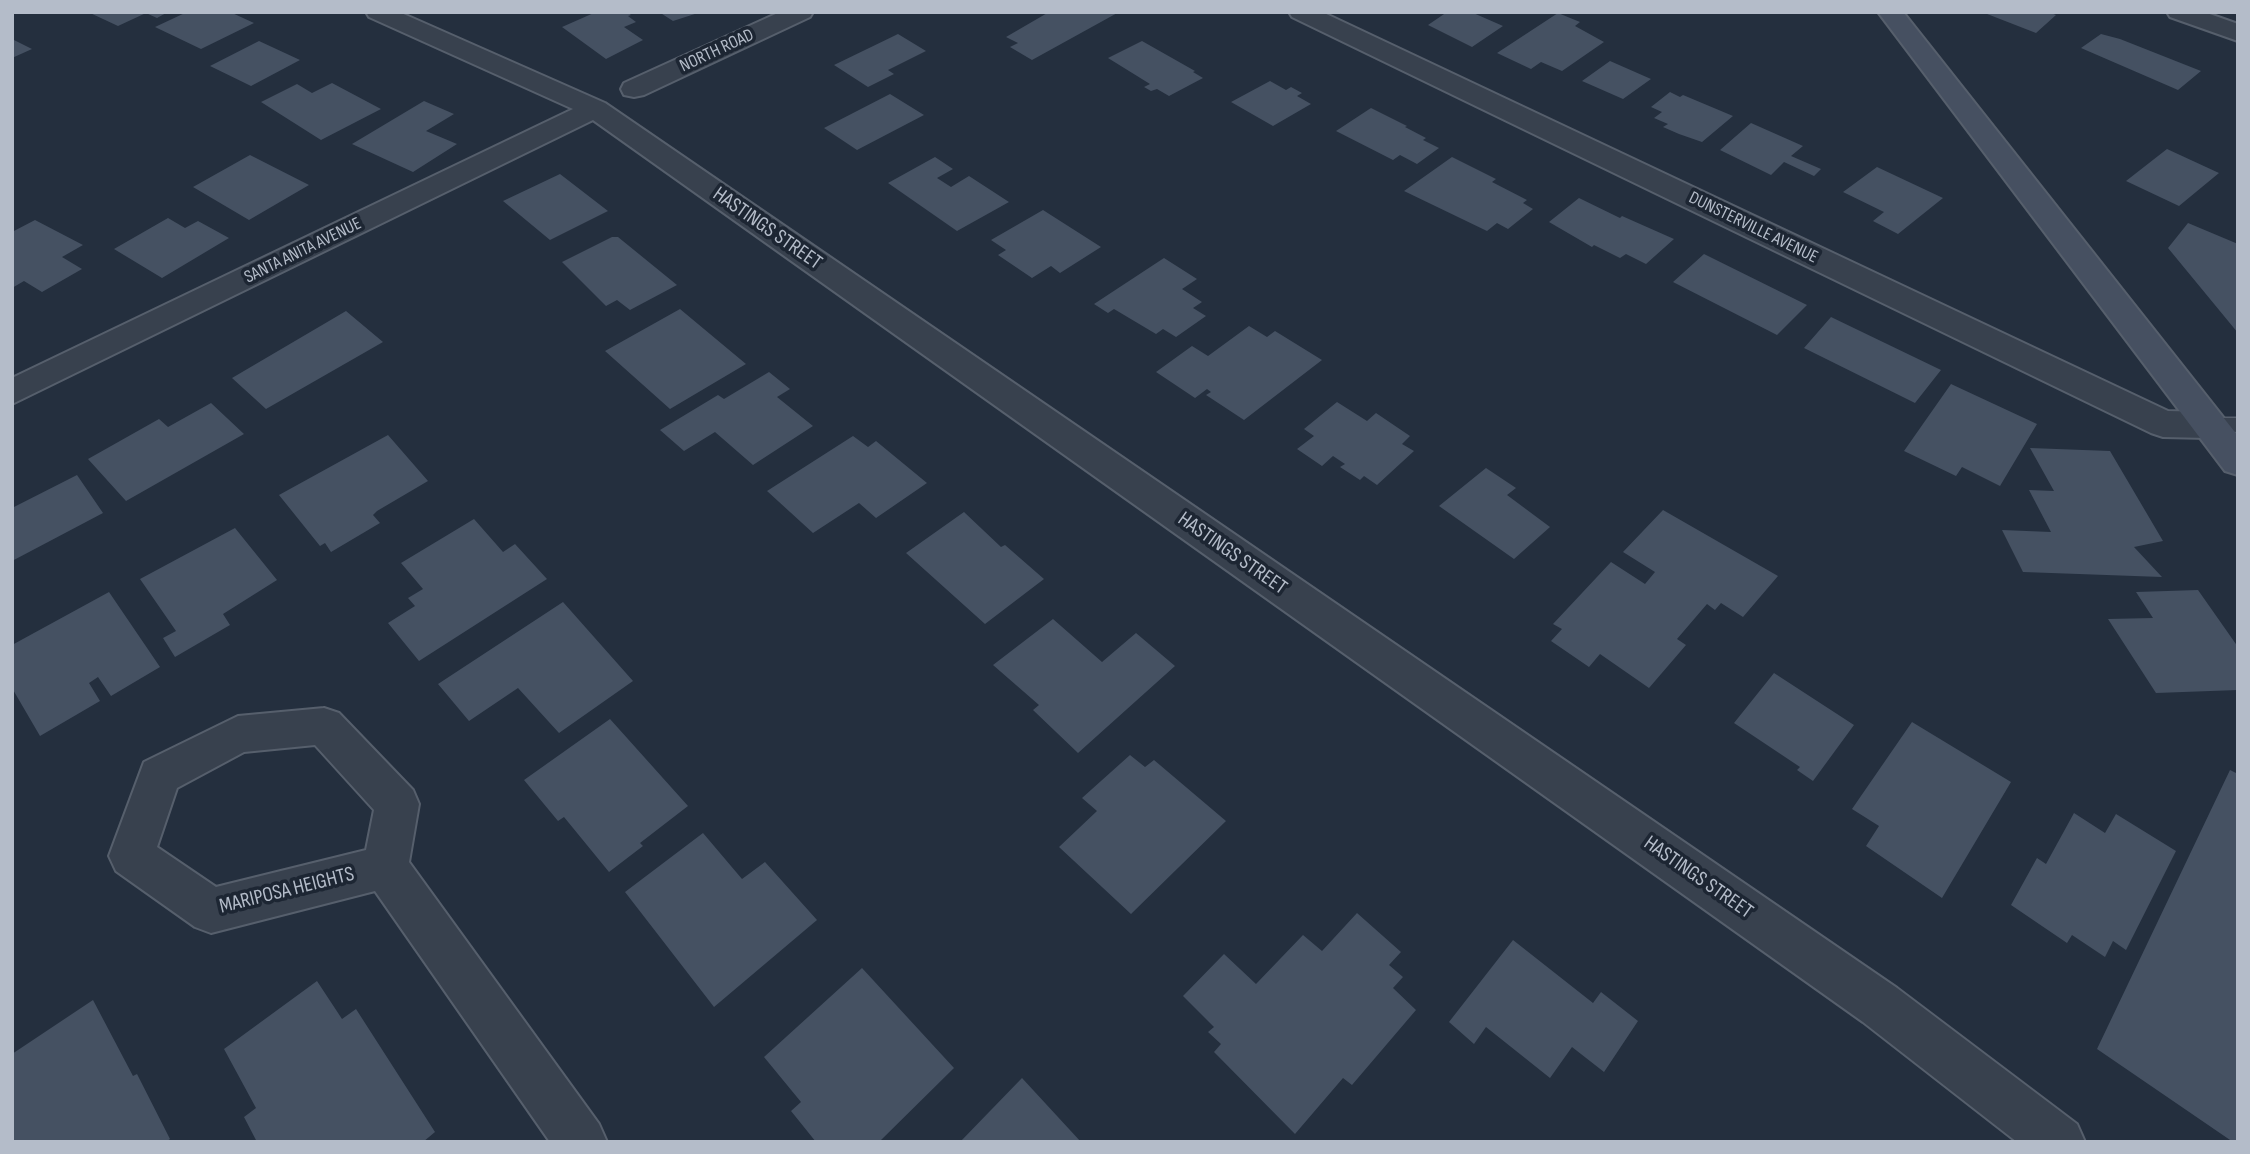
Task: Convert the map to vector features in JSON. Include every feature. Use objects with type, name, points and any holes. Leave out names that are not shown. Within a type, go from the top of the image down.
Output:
[{"type":"main road","points":[[1890,12],[2223,425],[2238,462]]},
{"type":"street","name":"HASTINGS STREET","points":[[378,12],[595,109],[1880,1005],[2059,1142]]},
{"type":"street","name":"NORTH ROAD","points":[[634,89],[801,12]]},
{"type":"street","name":"DUNSTERVILLE AVENUE","points":[[1301,12],[2163,424],[2223,425]]},
{"type":"street","points":[[2179,12],[2238,33]]},
{"type":"street","name":"SANTA ANITA AVENUE","points":[[12,392],[595,109]]},
{"type":"street","name":"MARIPOSA HEIGHTS","points":[[324,726],[397,804],[385,867],[211,911],[132,856],[159,776],[238,734],[324,726]]},
{"type":"street","points":[[385,867],[581,1142]]},
{"type":"building","points":[[88,12],[168,12],[157,18],[146,13],[118,26]]},
{"type":"building","points":[[187,12],[230,12],[254,23],[201,49],[155,27]]},
{"type":"building","points":[[596,12],[627,12],[636,22],[624,27],[643,40],[606,59],[562,27]]},
{"type":"building","points":[[659,12],[701,12],[673,21]]},
{"type":"building","points":[[1049,12],[1119,12],[1032,60],[1010,47],[1018,43],[1006,37]]},
{"type":"building","points":[[1447,12],[1471,12],[1503,26],[1472,47],[1428,25]]},
{"type":"building","points":[[1982,12],[2048,12],[2056,15],[2036,33]]},
{"type":"building","points":[[1558,13],[1580,22],[1575,26],[1604,42],[1562,71],[1541,62],[1531,69],[1497,53]]},
{"type":"building","points":[[898,34],[926,51],[888,70],[894,74],[868,87],[834,65]]},
{"type":"building","points":[[2101,34],[2201,71],[2178,90],[2081,48]]},
{"type":"building","points":[[12,39],[32,49],[12,58]]},
{"type":"building","points":[[259,41],[300,60],[251,86],[210,66]]},
{"type":"building","points":[[1142,41],[1203,78],[1169,96],[1157,89],[1151,91],[1144,87],[1150,84],[1108,58]]},
{"type":"building","points":[[1610,61],[1651,79],[1623,99],[1582,81]]},
{"type":"building","points":[[1270,81],[1286,90],[1291,87],[1302,93],[1297,96],[1311,104],[1273,126],[1231,102]]},
{"type":"building","points":[[332,83],[381,109],[321,140],[261,102],[297,84],[312,93]]},
{"type":"building","points":[[1670,92],[1733,116],[1702,142],[1679,134],[1663,127],[1668,124],[1654,118],[1662,112],[1651,107]]},
{"type":"building","points":[[890,94],[924,115],[857,150],[824,128]]},
{"type":"building","points":[[424,101],[454,114],[426,131],[457,144],[413,172],[352,144]]},
{"type":"building","points":[[1371,108],[1407,126],[1405,127],[1426,138],[1423,140],[1439,148],[1417,164],[1400,155],[1393,160],[1336,131]]},
{"type":"building","points":[[1751,123],[1803,146],[1791,156],[1821,169],[1814,176],[1784,162],[1771,175],[1720,150]]},
{"type":"building","points":[[2167,149],[2219,173],[2179,206],[2126,181]]},
{"type":"building","points":[[250,155],[309,185],[249,220],[193,187]]},
{"type":"building","points":[[935,157],[953,169],[937,178],[951,187],[969,176],[1009,202],[957,231],[888,183]]},
{"type":"building","points":[[1452,157],[1496,179],[1492,182],[1527,200],[1523,203],[1533,209],[1508,229],[1497,223],[1487,231],[1404,191]]},
{"type":"building","points":[[1877,167],[1943,198],[1898,234],[1873,221],[1884,212],[1843,192]]},
{"type":"building","points":[[560,174],[608,211],[550,240],[503,201]]},
{"type":"building","points":[[1579,198],[1620,218],[1622,216],[1674,239],[1646,264],[1626,254],[1620,258],[1594,245],[1592,247],[1549,222]]},
{"type":"building","points":[[1043,210],[1101,247],[1060,273],[1051,266],[1032,278],[998,255],[1006,250],[991,240]]},
{"type":"building","points":[[168,218],[185,228],[198,221],[229,238],[162,278],[114,249]]},
{"type":"building","points":[[35,220],[83,245],[62,257],[82,269],[42,292],[24,281],[12,288],[12,232]]},
{"type":"building","points":[[2188,223],[2238,244],[2238,333],[2168,248]]},
{"type":"building","points":[[612,237],[618,237],[677,285],[630,310],[617,300],[606,306],[562,262]]},
{"type":"building","points":[[1704,254],[1807,305],[1777,335],[1673,282]]},
{"type":"building","points":[[1164,258],[1197,279],[1182,289],[1202,302],[1193,308],[1206,316],[1176,337],[1163,329],[1156,334],[1114,309],[1108,313],[1094,304]]},
{"type":"building","points":[[680,309],[746,364],[670,409],[605,351]]},
{"type":"building","points":[[346,311],[383,342],[266,409],[232,378]]},
{"type":"building","points":[[1831,317],[1941,370],[1915,403],[1804,348]]},
{"type":"building","points":[[1249,326],[1267,337],[1275,331],[1322,360],[1244,420],[1206,395],[1211,392],[1207,389],[1195,398],[1156,372],[1192,346],[1208,356]]},
{"type":"building","points":[[769,372],[790,389],[777,397],[813,426],[753,465],[715,432],[684,451],[660,430],[718,395],[724,399]]},
{"type":"building","points":[[1951,384],[2037,424],[2000,486],[1962,467],[1956,476],[1904,451]]},
{"type":"building","points":[[1337,402],[1367,421],[1376,413],[1410,436],[1402,444],[1414,451],[1377,485],[1364,476],[1360,480],[1340,467],[1345,464],[1333,456],[1322,466],[1297,449],[1314,436],[1304,429]]},
{"type":"building","points":[[211,403],[244,434],[126,501],[88,459],[159,419],[168,427]]},
{"type":"building","points":[[388,435],[428,481],[377,511],[373,515],[380,523],[331,552],[325,543],[320,546],[279,495]]},
{"type":"building","points":[[853,436],[868,447],[876,441],[927,483],[876,518],[859,503],[813,533],[767,491]]},
{"type":"building","points":[[2030,448],[2110,451],[2163,541],[2134,547],[2162,577],[2023,572],[2002,530],[2051,532],[2029,490],[2054,491]]},
{"type":"building","points":[[1486,468],[1516,488],[1507,495],[1550,527],[1514,559],[1439,506]]},
{"type":"building","points":[[77,475],[103,513],[12,561],[12,508]]},
{"type":"building","points":[[1663,510],[1778,576],[1743,617],[1721,603],[1715,610],[1707,604],[1677,639],[1686,645],[1649,688],[1600,654],[1589,667],[1551,641],[1562,629],[1553,624],[1611,562],[1645,584],[1655,572],[1623,552]]},
{"type":"building","points":[[964,512],[1001,547],[1005,545],[1044,579],[985,624],[906,553]]},
{"type":"building","points":[[474,519],[503,552],[515,544],[547,579],[419,661],[388,623],[415,606],[408,598],[423,589],[401,563]]},
{"type":"building","points":[[235,528],[277,580],[223,614],[230,625],[175,657],[163,638],[176,631],[140,579]]},
{"type":"building","points":[[2198,590],[2238,647],[2238,690],[2156,693],[2108,619],[2153,618],[2136,592]]},
{"type":"building","points":[[109,592],[160,667],[111,696],[98,677],[89,683],[100,701],[40,736],[12,688],[12,645]]},
{"type":"building","points":[[563,602],[633,681],[559,733],[518,688],[469,721],[438,684]]},
{"type":"building","points":[[1053,619],[1102,662],[1136,633],[1175,666],[1078,753],[1033,710],[1039,705],[993,665]]},
{"type":"building","points":[[1774,673],[1854,725],[1813,781],[1797,770],[1800,767],[1734,723]]},
{"type":"building","points":[[610,719],[688,806],[640,843],[643,846],[609,872],[564,817],[558,821],[524,780]]},
{"type":"building","points":[[1912,722],[2011,782],[1942,898],[1866,846],[1879,826],[1852,809]]},
{"type":"building","points":[[1130,755],[1145,767],[1154,760],[1226,821],[1131,914],[1059,847],[1097,811],[1082,798]]},
{"type":"building","points":[[2230,770],[2238,774],[2238,1142],[2233,1142],[2097,1049]]},
{"type":"building","points":[[2074,813],[2105,833],[2116,814],[2176,851],[2126,950],[2113,941],[2105,957],[2072,935],[2067,943],[2011,905],[2037,858],[2046,864]]},
{"type":"building","points":[[703,833],[742,879],[765,862],[817,920],[714,1007],[625,892]]},
{"type":"building","points":[[1357,913],[1401,952],[1389,965],[1403,977],[1393,988],[1416,1010],[1352,1085],[1343,1078],[1295,1134],[1214,1052],[1221,1044],[1208,1032],[1214,1027],[1183,996],[1224,954],[1256,984],[1303,935],[1322,951]]},
{"type":"building","points":[[1513,940],[1593,1003],[1601,992],[1638,1021],[1604,1072],[1572,1047],[1550,1078],[1486,1027],[1474,1044],[1449,1022]]},
{"type":"building","points":[[862,968],[954,1068],[879,1142],[816,1142],[791,1111],[801,1102],[764,1057]]},
{"type":"building","points":[[317,981],[342,1019],[356,1009],[435,1132],[423,1142],[257,1142],[244,1117],[256,1108],[224,1049]]},
{"type":"building","points":[[93,1000],[133,1076],[137,1074],[170,1139],[166,1142],[12,1142],[12,1054]]},
{"type":"building","points":[[1022,1078],[1081,1142],[960,1142]]}]
